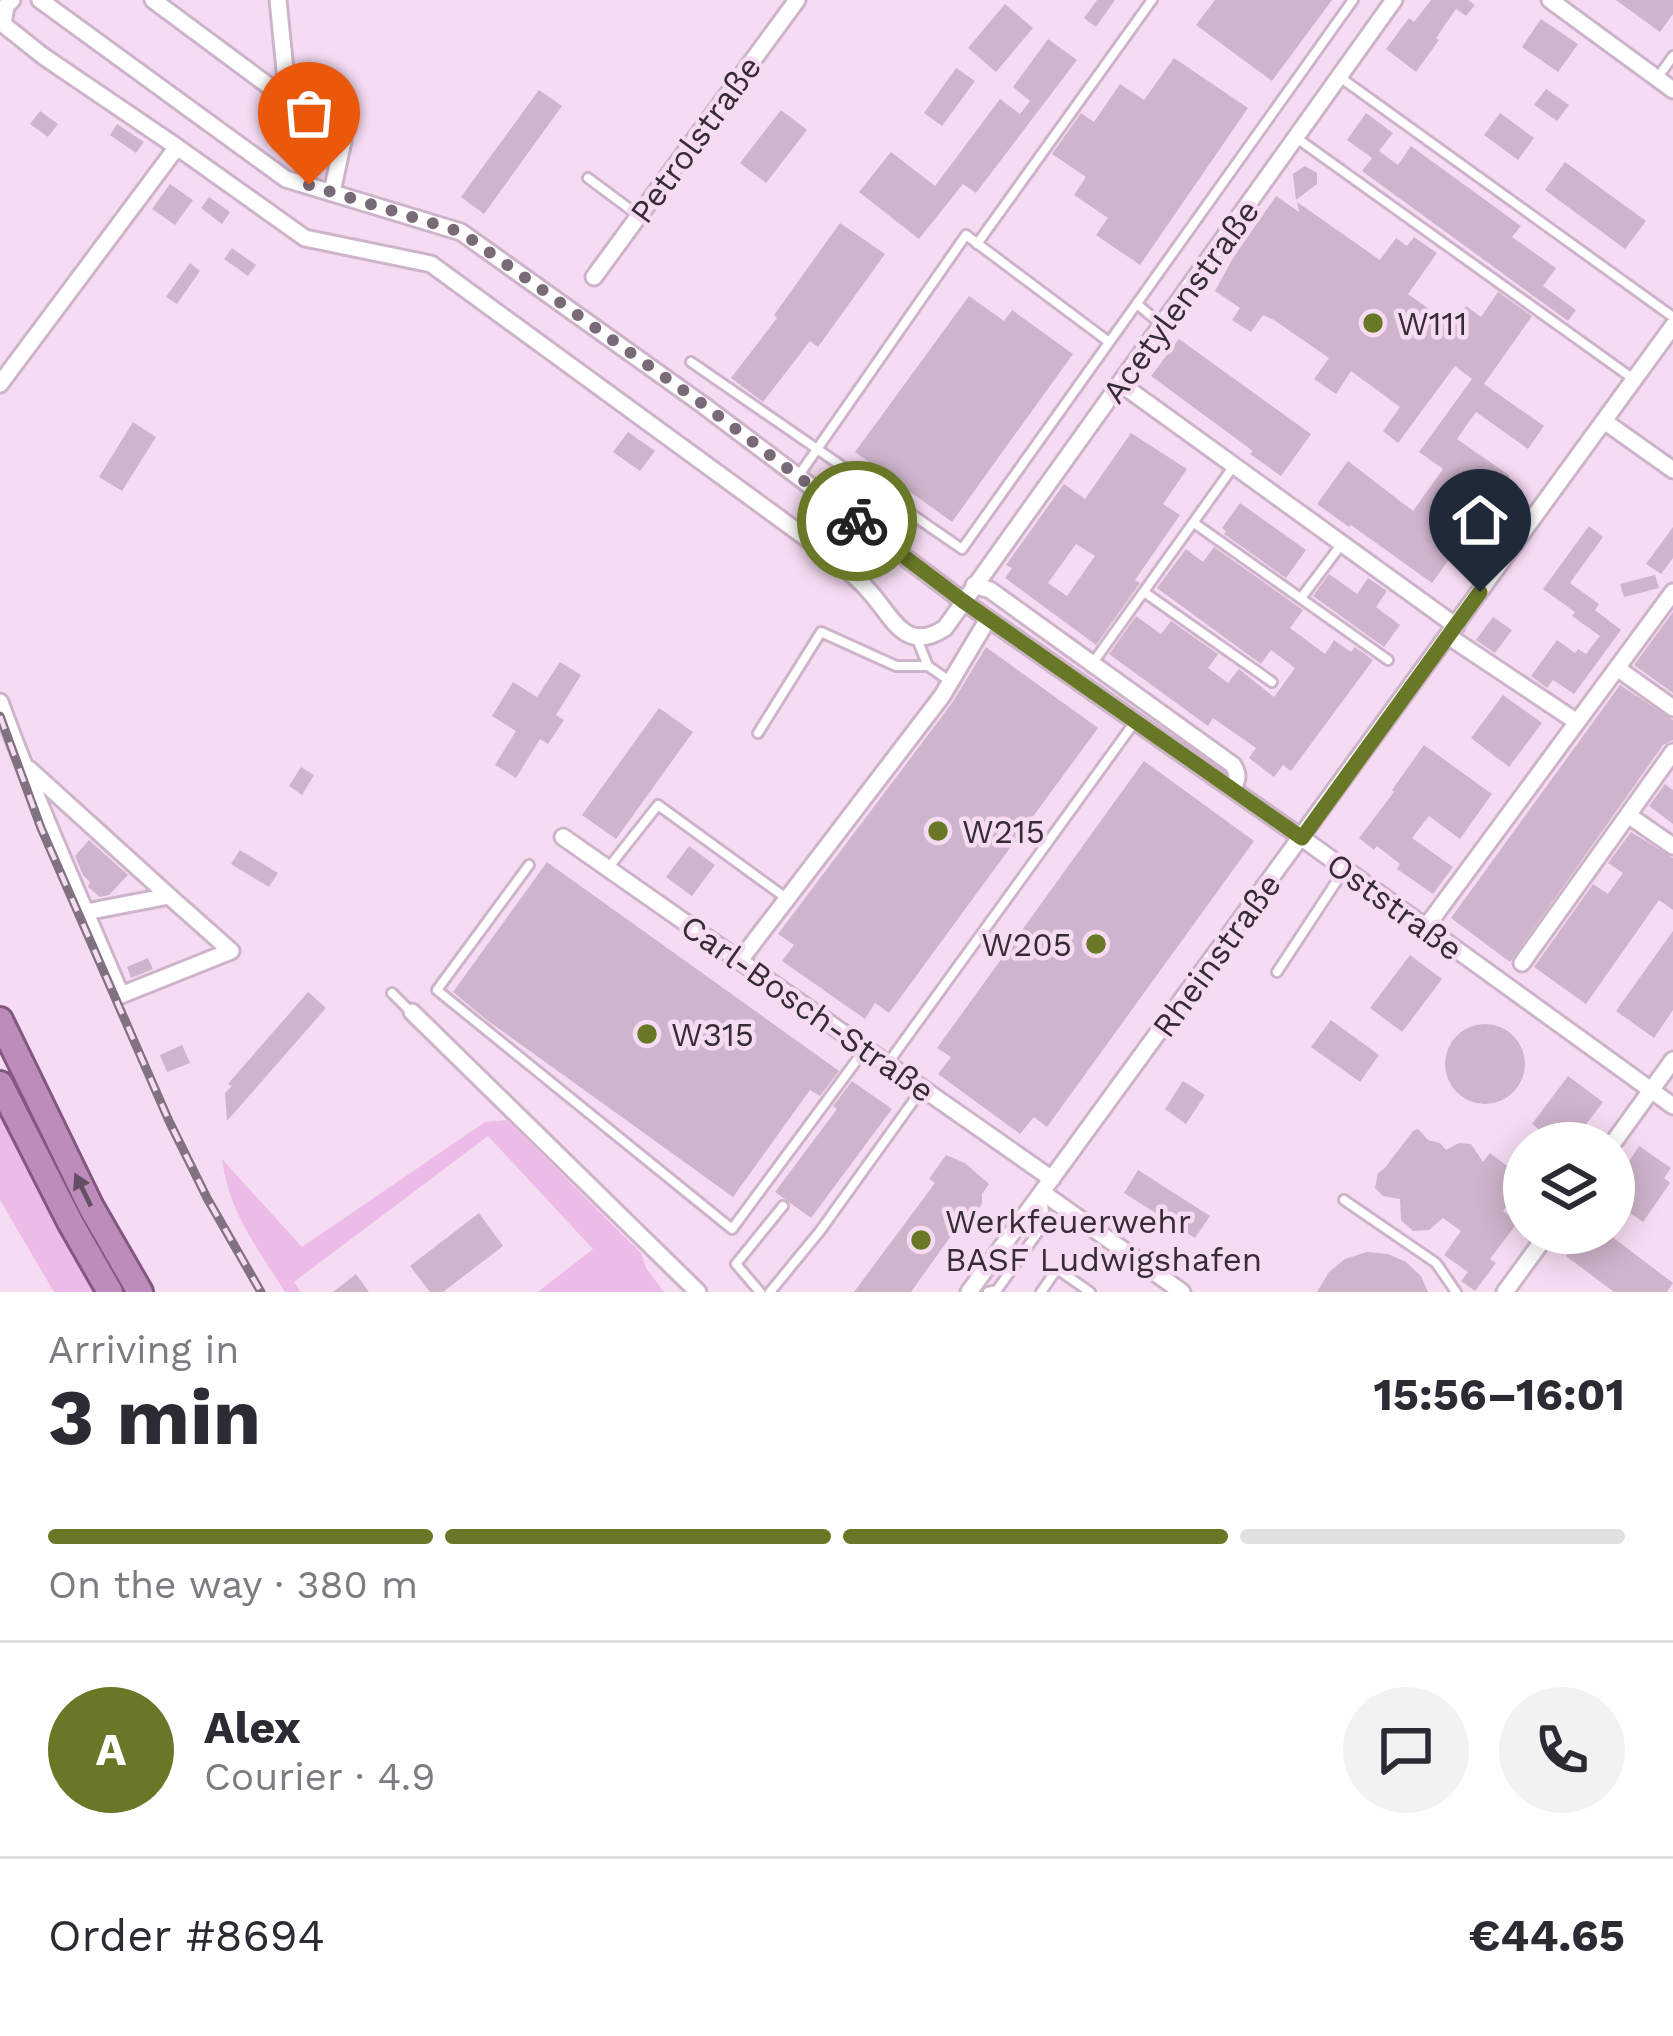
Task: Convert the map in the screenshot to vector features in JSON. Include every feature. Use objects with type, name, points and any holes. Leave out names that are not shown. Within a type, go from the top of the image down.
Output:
[{"type":"highway","points":[[0,1020],[91,1207],[140,1292]]},
{"type":"highway","points":[[0,1084],[110,1292]]},
{"type":"street","points":[[12,0],[2,24],[43,56],[304,238],[431,264],[831,556],[868,590],[900,630],[916,637]]},
{"type":"street","name":"Oststraße","points":[[40,0],[286,178],[461,232],[963,601],[1345,868],[1673,1106]]},
{"type":"street","points":[[154,0],[344,141],[332,192]]},
{"type":"street","points":[[278,0],[288,100]]},
{"type":"street","name":"Petrolstraße","points":[[594,277],[797,0]]},
{"type":"street","points":[[1550,0],[1673,90]]},
{"type":"street","name":"Acetylenstraße","points":[[916,637],[931,638],[945,628],[1391,1]]},
{"type":"street","points":[[0,384],[177,147]]},
{"type":"street","name":"Rheinstraße","points":[[969,1292],[1673,326]]},
{"type":"street","points":[[1121,384],[1577,722]]},
{"type":"street","points":[[1604,421],[1673,470]]},
{"type":"street","points":[[974,585],[990,590],[1233,764],[1238,781],[1232,789]]},
{"type":"street","points":[[1426,927],[1673,592]]},
{"type":"street","points":[[741,959],[951,682],[988,619]]},
{"type":"street","points":[[1617,668],[1673,708]]},
{"type":"street","points":[[0,701],[23,764],[121,995],[231,951],[23,764]]},
{"type":"street","points":[[1522,963],[1673,752]]},
{"type":"street","points":[[1628,815],[1673,846]]},
{"type":"street","name":"Carl-Bosch-Straße","points":[[563,837],[922,1088],[1182,1292]]},
{"type":"street","points":[[86,912],[169,896]]},
{"type":"street","points":[[412,1012],[698,1292]]},
{"type":"street","points":[[1628,1122],[1673,1060]]},
{"type":"street","points":[[1505,1292],[1533,1254]]},
{"type":"lane","points":[[977,244],[1151,0]]},
{"type":"lane","points":[[691,362],[962,549],[1353,0]]},
{"type":"lane","points":[[1657,79],[1673,56]]},
{"type":"lane","points":[[1340,77],[1673,317]]},
{"type":"lane","points":[[1296,138],[1634,379]]},
{"type":"lane","points":[[588,178],[639,216]]},
{"type":"lane","points":[[798,477],[966,235],[1109,342]]},
{"type":"lane","points":[[1136,304],[1163,326]]},
{"type":"lane","points":[[1092,664],[1234,465]]},
{"type":"lane","points":[[1194,523],[1388,660]]},
{"type":"lane","points":[[1301,598],[1342,544]]},
{"type":"lane","points":[[1144,592],[1272,682]]},
{"type":"lane","points":[[758,733],[821,632],[896,666],[928,666]]},
{"type":"lane","points":[[916,637],[928,666],[951,682]]},
{"type":"lane","points":[[888,1064],[1135,722]]},
{"type":"lane","points":[[608,868],[658,805],[787,899]]},
{"type":"lane","points":[[529,865],[436,990],[732,1229],[866,1048]]},
{"type":"lane","points":[[1277,972],[1345,868]]},
{"type":"lane","points":[[392,993],[412,1012]]},
{"type":"lane","points":[[770,1292],[820,1231],[922,1088]]},
{"type":"lane","points":[[988,1292],[997,1290],[1045,1222],[1047,1186]]},
{"type":"lane","points":[[1344,1201],[1436,1263],[1456,1292]]},
{"type":"lane","points":[[760,1292],[736,1264],[783,1206]]},
{"type":"lane","points":[[1041,1292],[1060,1271],[1090,1292]]},
{"type":"shaded area","points":[[0,1100],[99,1292],[54,1292],[0,1200]]},
{"type":"shaded area","points":[[507,1120],[641,1253],[664,1292],[538,1292],[593,1249],[488,1136],[294,1282],[301,1292],[285,1292],[238,1213],[222,1159],[302,1247],[485,1122]]},
{"type":"building","points":[[1097,0],[1115,0],[1096,27],[1084,18]]},
{"type":"building","points":[[1215,0],[1332,0],[1272,81],[1196,25]]},
{"type":"building","points":[[1431,0],[1468,0],[1475,5],[1466,16],[1456,9],[1416,72],[1386,49],[1409,18],[1414,22]]},
{"type":"building","points":[[1616,0],[1673,0],[1673,14],[1660,32]]},
{"type":"building","points":[[1005,4],[1033,28],[996,72],[968,48]]},
{"type":"building","points":[[1541,19],[1578,44],[1558,72],[1522,47]]},
{"type":"building","points":[[1048,39],[1077,60],[976,193],[963,184],[919,239],[859,192],[891,152],[935,186],[1000,99],[1020,114],[1030,101],[1013,87]]},
{"type":"building","points":[[1174,58],[1248,108],[1140,265],[1096,235],[1108,218],[1074,195],[1086,177],[1052,154],[1081,113],[1094,122],[1120,84],[1144,100]]},
{"type":"building","points":[[956,68],[975,81],[942,126],[924,113]]},
{"type":"building","points":[[1546,89],[1569,105],[1557,121],[1534,105]]},
{"type":"building","points":[[539,90],[562,106],[484,214],[461,197]]},
{"type":"building","points":[[781,110],[807,130],[766,183],[740,163]]},
{"type":"building","points":[[40,111],[58,124],[48,137],[30,124]]},
{"type":"building","points":[[1366,113],[1393,133],[1379,151],[1398,165],[1411,146],[1521,226],[1512,237],[1556,268],[1543,286],[1576,310],[1568,321],[1362,171],[1372,158],[1347,140]]},
{"type":"building","points":[[1500,113],[1534,138],[1518,160],[1484,135]]},
{"type":"building","points":[[117,124],[144,142],[136,153],[110,135]]},
{"type":"building","points":[[1565,162],[1646,221],[1625,249],[1545,190]]},
{"type":"building","points":[[1305,166],[1317,173],[1317,184],[1296,200],[1293,174]]},
{"type":"building","points":[[170,184],[193,200],[175,225],[152,209]]},
{"type":"building","name":"W111","points":[[1276,196],[1299,212],[1297,202],[1380,260],[1396,238],[1407,246],[1414,237],[1437,253],[1408,294],[1452,325],[1466,306],[1481,317],[1498,292],[1532,316],[1484,384],[1544,426],[1528,449],[1476,412],[1468,423],[1457,439],[1510,476],[1432,583],[1317,504],[1348,461],[1413,511],[1443,469],[1419,452],[1472,379],[1455,366],[1398,443],[1383,431],[1400,407],[1351,371],[1336,394],[1314,379],[1329,358],[1274,320],[1263,315],[1251,332],[1232,320],[1240,308],[1215,291]]},
{"type":"building","points":[[209,197],[230,212],[222,224],[201,208]]},
{"type":"building","points":[[840,223],[885,254],[818,347],[810,341],[763,402],[731,378]]},
{"type":"building","points":[[232,248],[256,265],[248,276],[224,259]]},
{"type":"building","points":[[190,263],[200,271],[177,304],[166,297]]},
{"type":"building","points":[[969,296],[1004,321],[1012,310],[1073,354],[952,522],[855,452]]},
{"type":"building","points":[[1179,339],[1311,434],[1281,476],[1151,376]]},
{"type":"building","points":[[133,422],[156,437],[122,491],[99,477]]},
{"type":"building","points":[[628,432],[655,451],[640,471],[613,452]]},
{"type":"building","points":[[1131,433],[1187,469],[1163,504],[1180,515],[1096,645],[1005,578],[1012,568],[1006,565],[1064,484],[1085,499]],"holes":[[[1076,544],[1095,556],[1067,596],[1048,583]]]},
{"type":"building","points":[[1240,503],[1306,550],[1286,578],[1224,534],[1222,528]]},
{"type":"building","points":[[1589,526],[1603,537],[1570,583],[1599,604],[1595,610],[1621,630],[1574,694],[1553,680],[1547,688],[1531,676],[1557,640],[1575,653],[1578,649],[1586,654],[1600,636],[1543,589]]},
{"type":"building","points":[[1673,527],[1673,558],[1661,574],[1646,564]]},
{"type":"building","points":[[1214,547],[1303,610],[1290,628],[1325,654],[1334,640],[1373,660],[1291,771],[1283,765],[1274,777],[1249,758],[1256,748],[1213,718],[1208,726],[1109,654],[1136,616],[1161,634],[1171,621],[1218,654],[1208,668],[1228,683],[1239,669],[1274,697],[1295,668],[1271,650],[1261,664],[1157,588],[1186,549],[1203,562]]},
{"type":"building","points":[[1329,574],[1357,594],[1368,578],[1387,591],[1376,607],[1400,625],[1384,647],[1313,596]]},
{"type":"building","points":[[1655,575],[1659,588],[1624,597],[1620,584]]},
{"type":"building","points":[[1673,612],[1673,693],[1634,665]]},
{"type":"building","points":[[1493,617],[1512,630],[1495,653],[1476,640]]},
{"type":"building","name":"W215","points":[[986,647],[1098,728],[889,1013],[875,1003],[865,1019],[782,961],[794,945],[778,934],[952,703]]},
{"type":"building","points":[[560,662],[581,675],[556,715],[564,720],[548,744],[540,739],[516,778],[495,765],[516,731],[492,716],[513,682],[537,697]]},
{"type":"building","points":[[1620,685],[1673,720],[1673,740],[1663,745],[1510,962],[1451,918]]},
{"type":"building","points":[[1503,695],[1542,723],[1509,767],[1471,738]]},
{"type":"building","points":[[659,708],[693,732],[616,839],[582,815]]},
{"type":"building","points":[[1424,745],[1492,794],[1460,839],[1429,816],[1412,838],[1453,867],[1433,894],[1397,869],[1400,864],[1377,846],[1374,850],[1359,838]]},
{"type":"building","name":"W205","points":[[1144,761],[1254,841],[1047,1127],[1034,1117],[1020,1134],[938,1074],[951,1057],[937,1048]]},
{"type":"building","points":[[301,767],[314,775],[302,795],[289,786]]},
{"type":"building","points":[[1665,784],[1673,790],[1673,824],[1649,806]]},
{"type":"building","points":[[1631,832],[1673,858],[1673,910],[1659,900],[1586,1004],[1534,967],[1593,884],[1608,894],[1623,873],[1608,863]]},
{"type":"building","points":[[89,840],[128,875],[109,895],[100,897],[88,887],[90,882],[75,856]]},
{"type":"building","points":[[689,846],[715,865],[692,896],[666,877]]},
{"type":"building","points":[[240,850],[278,873],[269,887],[231,864]]},
{"type":"building","name":"W315","points":[[547,862],[839,1071],[820,1096],[810,1090],[733,1197],[453,992]]},
{"type":"building","points":[[1673,931],[1673,1010],[1654,1038],[1616,1011]]},
{"type":"building","points":[[1410,955],[1442,979],[1402,1032],[1370,1008]]},
{"type":"building","points":[[148,958],[153,969],[131,978],[127,967]]},
{"type":"building","points":[[308,992],[326,1008],[227,1121],[225,1093],[232,1086],[228,1084]]},
{"type":"building","points":[[1331,1020],[1379,1055],[1360,1082],[1311,1047]]},
{"type":"building","points":[[1485,1024],[1513,1036],[1525,1064],[1513,1092],[1485,1104],[1457,1092],[1445,1064],[1457,1036]]},
{"type":"building","points":[[182,1045],[190,1063],[167,1072],[160,1055]]},
{"type":"building","points":[[1568,1076],[1603,1102],[1588,1122],[1534,1122]]},
{"type":"building","points":[[852,1081],[892,1109],[811,1218],[775,1192],[837,1109],[833,1106]]},
{"type":"building","points":[[1183,1081],[1205,1095],[1186,1124],[1165,1109]]},
{"type":"building","points":[[1418,1129],[1446,1150],[1459,1143],[1471,1144],[1483,1162],[1490,1153],[1503,1163],[1503,1242],[1490,1259],[1496,1263],[1475,1291],[1461,1281],[1468,1272],[1444,1255],[1461,1231],[1443,1218],[1429,1230],[1413,1231],[1401,1220],[1400,1199],[1383,1196],[1375,1188],[1378,1173]]},
{"type":"building","points":[[1639,1146],[1671,1168],[1664,1178],[1670,1183],[1643,1222],[1635,1216],[1635,1152]]},
{"type":"building","name":"Werkfeuerwehr BASF Ludwigshafen","points":[[946,1155],[965,1163],[989,1184],[978,1210],[968,1212],[911,1292],[854,1292],[935,1183],[929,1179]]},
{"type":"building","points":[[1138,1170],[1210,1216],[1195,1238],[1124,1193]]},
{"type":"building","points":[[479,1213],[503,1246],[443,1292],[430,1292],[410,1266]]},
{"type":"building","points":[[1367,1252],[1406,1262],[1421,1276],[1428,1292],[1317,1292],[1329,1272],[1345,1259]]},
{"type":"building","points":[[1635,1254],[1673,1283],[1667,1292],[1614,1292],[1566,1256]]},
{"type":"building","points":[[356,1274],[369,1292],[333,1292]]},
{"type":"railway","points":[[0,716],[41,828],[169,1121],[261,1292]]},
{"type":"way so far","points":[[309,185],[461,232],[857,521]]},
{"type":"place","name":"W111","points":[[1373,323]]},
{"type":"place","name":"W215","points":[[938,831]]},
{"type":"place","name":"W205","points":[[1096,944]]},
{"type":"place","name":"W315","points":[[647,1034]]},
{"type":"place","name":"Werkfeuerwehr BASF Ludwigshafen","points":[[921,1240]]},
{"type":"route","points":[[857,521],[963,601],[1302,838],[1480,592]]}]
